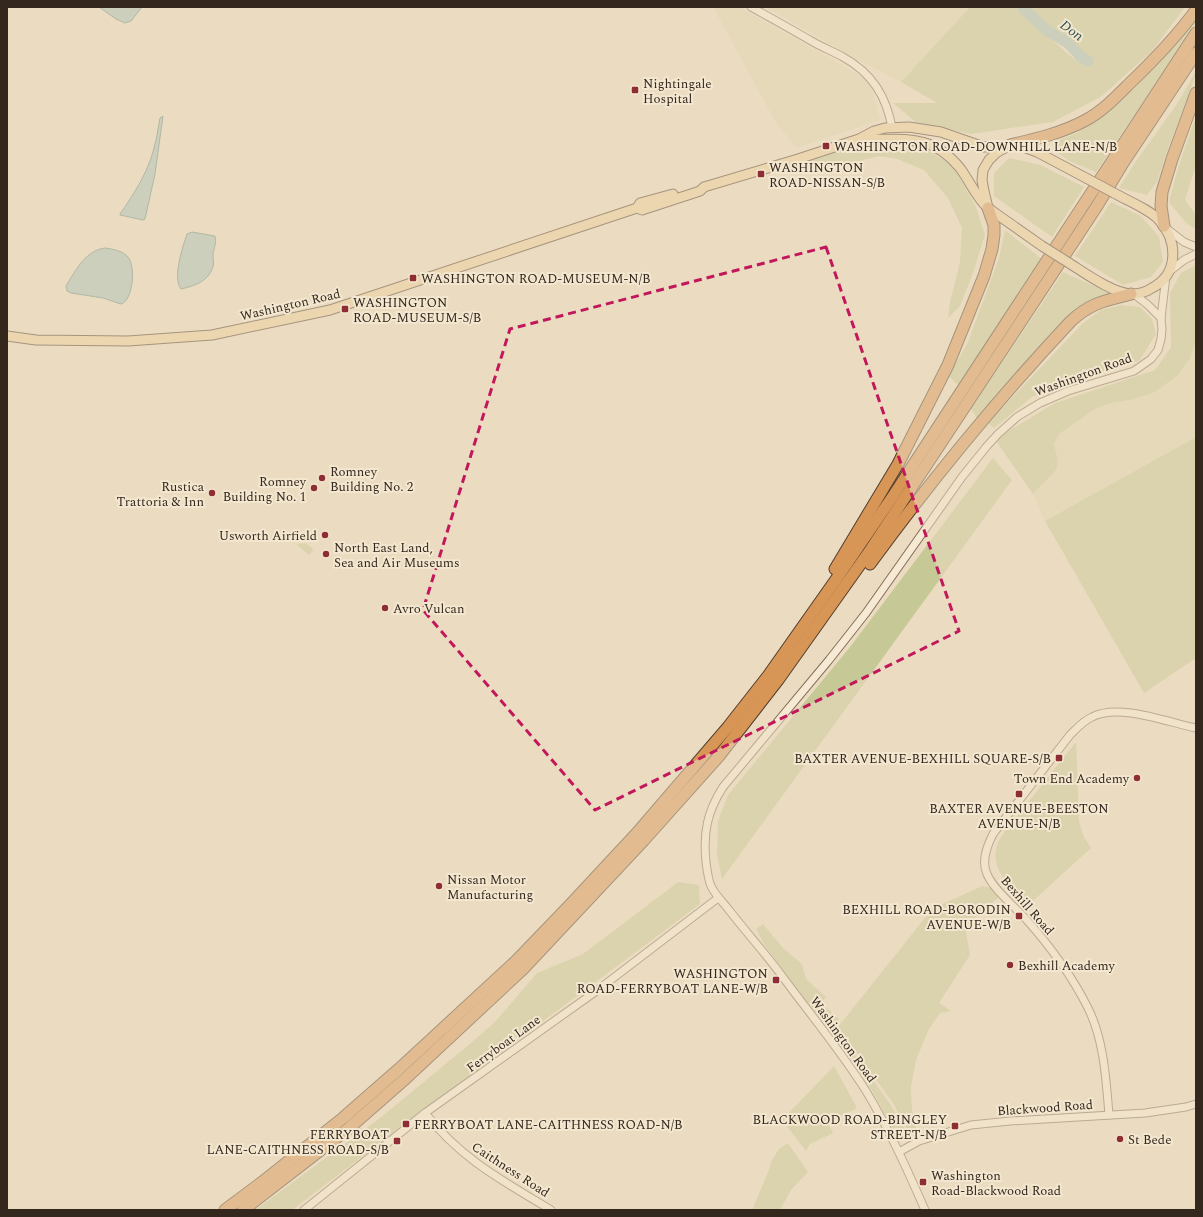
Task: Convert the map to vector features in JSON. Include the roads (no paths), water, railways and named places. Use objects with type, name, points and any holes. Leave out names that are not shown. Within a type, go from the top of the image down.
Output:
[{"type":"highway","points":[[1009,145],[1057,133],[1096,114],[1120,93],[1156,57],[1196,10]]},
{"type":"highway","points":[[225,1210],[342,1118],[399,1069],[516,961],[642,827],[708,750],[768,676],[835,581],[1196,33]]},
{"type":"highway","points":[[243,1210],[349,1128],[405,1079],[524,969],[644,840],[719,756],[839,596],[896,512],[1097,206],[1196,52]]},
{"type":"highway","points":[[1164,226],[1161,206],[1162,192],[1172,159],[1196,93]]},
{"type":"highway","points":[[768,676],[898,464],[948,365],[984,276],[992,249],[994,225],[988,208]]},
{"type":"highway","points":[[802,647],[834,610],[899,524],[986,416],[1052,340],[1071,321],[1090,306],[1109,299],[1133,294]]},
{"type":"main road","name":"Washington Road","points":[[7,336],[52,341],[136,341],[212,335],[330,310],[637,208],[640,203],[698,186],[704,187],[798,159],[859,138],[874,131],[892,127],[909,126],[941,132],[971,144],[984,147],[1009,145],[1031,149],[1153,214],[1164,226]]},
{"type":"main road","points":[[859,138],[901,138],[920,141],[933,146],[948,155],[955,162],[988,208],[1042,246],[1104,284],[1133,294],[1145,292],[1154,288],[1167,275],[1172,265],[1173,249],[1171,239],[1164,226]]},
{"type":"main road","points":[[988,208],[982,185],[984,170],[992,156],[1009,145]]},
{"type":"street","points":[[751,7],[817,44],[844,57],[862,71],[874,82],[884,100],[889,112],[892,127]]},
{"type":"street","points":[[1164,226],[1184,242],[1196,247]]},
{"type":"street","points":[[1167,275],[1179,263],[1196,254]]},
{"type":"street","name":"Washington Road","points":[[925,1210],[899,1152],[865,1090],[834,1045],[770,960],[718,898],[711,886],[705,852],[705,832],[708,818],[714,801],[723,787],[829,660],[861,619],[962,478],[987,446],[1008,424],[1027,411],[1057,396],[1122,375],[1144,365],[1154,355],[1162,334],[1161,318],[1167,275]]},
{"type":"street","points":[[1133,294],[1148,305],[1161,318]]},
{"type":"street","name":"Bexhill Road","points":[[1109,1115],[1102,1052],[1089,1009],[1057,956],[1011,904],[987,874],[985,861],[986,849],[993,834],[1070,735],[1081,723],[1093,716],[1105,712],[1120,711],[1196,728]]},
{"type":"street","name":"Ferryboat Lane","points":[[304,1210],[425,1113],[595,992],[718,898]]},
{"type":"street","name":"Blackwood Road","points":[[899,1152],[930,1137],[970,1125],[1010,1120],[1145,1113],[1196,1104]]},
{"type":"street","name":"Caithness Road","points":[[425,1113],[444,1135],[476,1164],[551,1210]]},
{"type":"waterway","name":"Don","points":[[1022,7],[1046,30],[1068,43],[1080,56],[1088,61]]},
{"type":"place","name":"Nightingale Hospital","points":[[635,90]]},
{"type":"place","name":"WASHINGTON ROAD-DOWNHILL LANE-N/B","points":[[826,146]]},
{"type":"place","name":"WASHINGTON ROAD-NISSAN-S/B","points":[[761,174]]},
{"type":"place","name":"WASHINGTON ROAD-MUSEUM-N/B","points":[[413,278]]},
{"type":"place","name":"WASHINGTON ROAD-MUSEUM-S/B","points":[[345,309]]},
{"type":"place","name":"Romney Building No. 2","points":[[322,478]]},
{"type":"place","name":"Romney Building No. 1","points":[[314,488]]},
{"type":"place","name":"Rustica Trattoria & Inn","points":[[212,493]]},
{"type":"place","name":"Usworth Airfield","points":[[325,535]]},
{"type":"place","name":"North East Land, Sea and Air Museums","points":[[326,554]]},
{"type":"place","name":"Avro Vulcan","points":[[385,608]]},
{"type":"place","name":"BAXTER AVENUE-BEXHILL SQUARE-S/B","points":[[1059,758]]},
{"type":"place","name":"Town End Academy","points":[[1137,778]]},
{"type":"place","name":"BAXTER AVENUE-BEESTON AVENUE-N/B","points":[[1019,794]]},
{"type":"place","name":"Nissan Motor Manufacturing","points":[[439,886]]},
{"type":"place","name":"BEXHILL ROAD-BORODIN AVENUE-W/B","points":[[1019,916]]},
{"type":"place","name":"Bexhill Academy","points":[[1010,965]]},
{"type":"place","name":"WASHINGTON ROAD-FERRYBOAT LANE-W/B","points":[[776,980]]},
{"type":"place","name":"FERRYBOAT LANE-CAITHNESS ROAD-N/B","points":[[406,1124]]},
{"type":"place","name":"BLACKWOOD ROAD-BINGLEY STREET-N/B","points":[[955,1126]]},
{"type":"place","name":"St Bede","points":[[1120,1139]]},
{"type":"place","name":"FERRYBOAT LANE-CAITHNESS ROAD-S/B","points":[[397,1141]]},
{"type":"place","name":"Washington Road-Blackwood Road","points":[[923,1182]]}]
